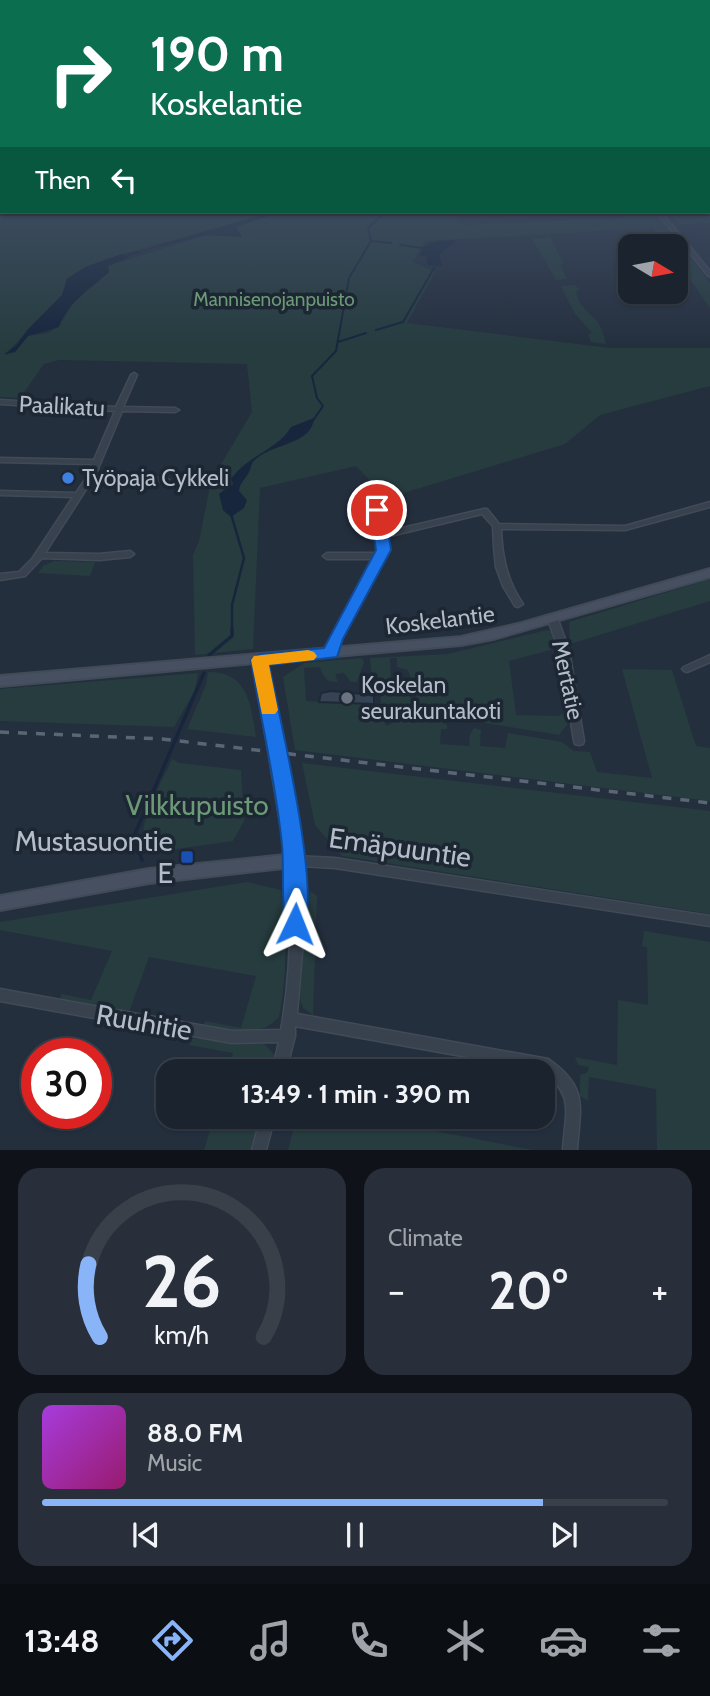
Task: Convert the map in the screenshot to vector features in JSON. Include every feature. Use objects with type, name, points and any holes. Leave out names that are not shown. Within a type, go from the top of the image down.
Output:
[{"type":"main road","name":"Koskelantie","points":[[0,681],[461,641],[514,631],[650,587],[710,573]]},
{"type":"main road","name":"Emäpuuntie","points":[[0,904],[149,876],[295,861]]},
{"type":"street","points":[[681,240],[710,275]]},
{"type":"street","points":[[134,375],[119,409],[175,410]]},
{"type":"street","name":"Paalikatu","points":[[0,402],[119,409],[89,478],[39,555],[22,574],[0,577]]},
{"type":"street","points":[[0,460],[97,462]]},
{"type":"street","points":[[89,478],[165,480]]},
{"type":"street","points":[[0,493],[79,495]]},
{"type":"street","points":[[497,526],[625,528],[710,504]]},
{"type":"street","points":[[331,653],[335,639],[384,550],[384,535],[377,510]]},
{"type":"street","points":[[384,535],[484,511],[497,526],[497,553],[506,588],[517,604]]},
{"type":"street","points":[[39,555],[99,557],[130,554]]},
{"type":"street","points":[[327,556],[380,556]]},
{"type":"street","name":"Mertatie","points":[[553,620],[565,650],[579,741]]},
{"type":"street","points":[[687,669],[710,658]]},
{"type":"street","points":[[260,660],[295,861],[291,1019],[282,1059]]},
{"type":"street","name":"Emäpuuntie","points":[[295,861],[335,863],[710,921]]},
{"type":"street","name":"Ruuhitie","points":[[0,995],[209,1034],[232,1037],[288,1036]]},
{"type":"street","points":[[291,1019],[543,1064],[562,1075],[572,1091],[569,1150]]},
{"type":"street","points":[[259,1150],[265,1129]]},
{"type":"green space","name":"Mannisenojanpuisto","points":[[0,240],[174,240],[106,259],[80,270],[67,279],[62,295],[5,355],[15,352],[28,336],[48,333],[59,326],[73,303],[109,272],[108,266],[191,240],[448,240],[425,241],[413,262],[435,272],[407,323],[611,348],[710,348],[710,386],[600,415],[565,444],[387,498],[356,466],[260,488],[253,649],[195,655],[193,555],[199,541],[211,481],[252,412],[247,364],[59,360],[44,364],[20,398],[0,397]]},
{"type":"green space","points":[[532,240],[551,240],[564,264],[560,265],[567,279],[556,280]]},
{"type":"green space","points":[[688,254],[710,283],[710,308],[688,276]]},
{"type":"green space","points":[[575,285],[580,290],[576,292],[579,301],[599,323],[606,344],[591,342],[588,334],[592,333],[575,314],[561,286]]},
{"type":"green space","points":[[54,561],[95,562],[90,576],[38,573],[43,566]]},
{"type":"green space","points":[[710,579],[710,601],[570,644],[569,622]]},
{"type":"green space","points":[[547,630],[554,632],[560,653],[556,654],[554,649],[509,661],[516,715],[559,716],[566,711],[572,713],[571,720],[559,735],[430,714],[419,705],[408,670],[397,667],[397,658],[390,658],[391,680],[384,681],[383,677],[380,680],[372,680],[370,658],[448,654]]},
{"type":"green space","points":[[362,658],[364,662],[357,682],[351,682],[344,673],[335,674],[338,682],[331,681],[324,676],[320,667],[304,668],[306,701],[374,704],[374,719],[382,720],[387,726],[392,723],[389,718],[397,717],[398,710],[382,710],[379,686],[403,684],[419,712],[447,725],[447,729],[441,729],[440,744],[469,746],[470,734],[474,728],[481,730],[480,746],[505,748],[508,733],[562,742],[574,751],[590,752],[597,772],[652,778],[622,669],[672,670],[696,746],[710,748],[710,801],[295,750],[283,677],[304,663]]},
{"type":"green space","points":[[208,672],[232,677],[245,692],[256,737],[187,729],[206,685]]},
{"type":"green space","points":[[198,673],[195,690],[174,727],[0,721],[0,689]]},
{"type":"green space","name":"Vilkkupuisto","points":[[172,759],[179,763],[241,770],[244,821],[233,841],[148,853],[144,844],[145,820]]},
{"type":"green space","points":[[302,763],[710,811],[710,914],[342,856],[315,825]]},
{"type":"green space","points":[[247,882],[281,890],[285,938],[284,985],[279,1017],[271,1024],[253,1031],[203,1027],[205,1021],[241,1028],[256,976],[149,957],[128,1015],[61,1002],[60,998],[62,994],[91,1000],[112,951],[0,930],[0,922]]},
{"type":"green space","points":[[310,891],[317,896],[313,1015],[303,1008],[300,999],[304,926]]},
{"type":"green space","points":[[644,931],[710,942],[710,1150],[657,1150],[656,1089],[589,1077],[588,1101],[580,1096],[580,1075],[588,1072],[589,1067],[578,1065],[575,1057],[617,1065],[618,1000],[648,1005],[647,947],[642,946]]},
{"type":"green space","points":[[193,1038],[264,1044],[274,1054],[273,1059],[231,1059],[233,1053],[189,1045]]},
{"type":"green space","points":[[210,1129],[256,1129],[251,1150],[204,1150]]},
{"type":"green space","points":[[294,1129],[425,1129],[533,1150],[288,1150]]},
{"type":"water","points":[[179,240],[187,240],[134,253]]},
{"type":"water","points":[[457,241],[439,254],[442,266],[427,265],[427,257],[420,255],[429,244]]},
{"type":"water","points":[[122,254],[129,257],[108,266],[109,272],[74,303],[59,327],[28,336],[15,352],[4,354],[16,346],[27,330],[62,295],[67,279],[85,267]]},
{"type":"water","points":[[314,418],[306,434],[269,451],[253,462],[239,491],[247,500],[244,508],[231,517],[223,510],[219,494],[233,484],[231,479],[237,471],[278,442],[291,427]]},
{"type":"building","name":"Koskelan seurakuntakoti","points":[[331,691],[374,695],[374,704],[319,702],[321,693]]},
{"type":"waterway","points":[[312,422],[323,406],[317,398],[312,376],[336,351],[349,278],[371,241]]},
{"type":"waterway","points":[[371,241],[391,243]]},
{"type":"waterway","points":[[400,245],[423,248]]},
{"type":"waterway","points":[[129,255],[139,252]]},
{"type":"waterway","points":[[376,330],[403,322],[434,268]]},
{"type":"waterway","points":[[338,342],[366,333]]},
{"type":"waterway","points":[[209,655],[232,636],[232,605],[244,558],[231,514]]},
{"type":"waterway","points":[[142,860],[134,836],[204,673]]},
{"type":"railway","points":[[0,732],[162,739],[710,803]]},
{"type":"slow traffic","points":[[269,710],[260,660],[308,656]]},
{"type":"place","name":"Työpaja Cykkeli","points":[[68,478]]},
{"type":"place","name":"Koskelan seurakuntakoti","points":[[347,698]]},
{"type":"place","name":"Mustasuontie E","points":[[187,857]]},
{"type":"route","points":[[295,924],[293,843],[260,660],[331,653],[335,639],[384,550],[384,535],[377,510]]}]
